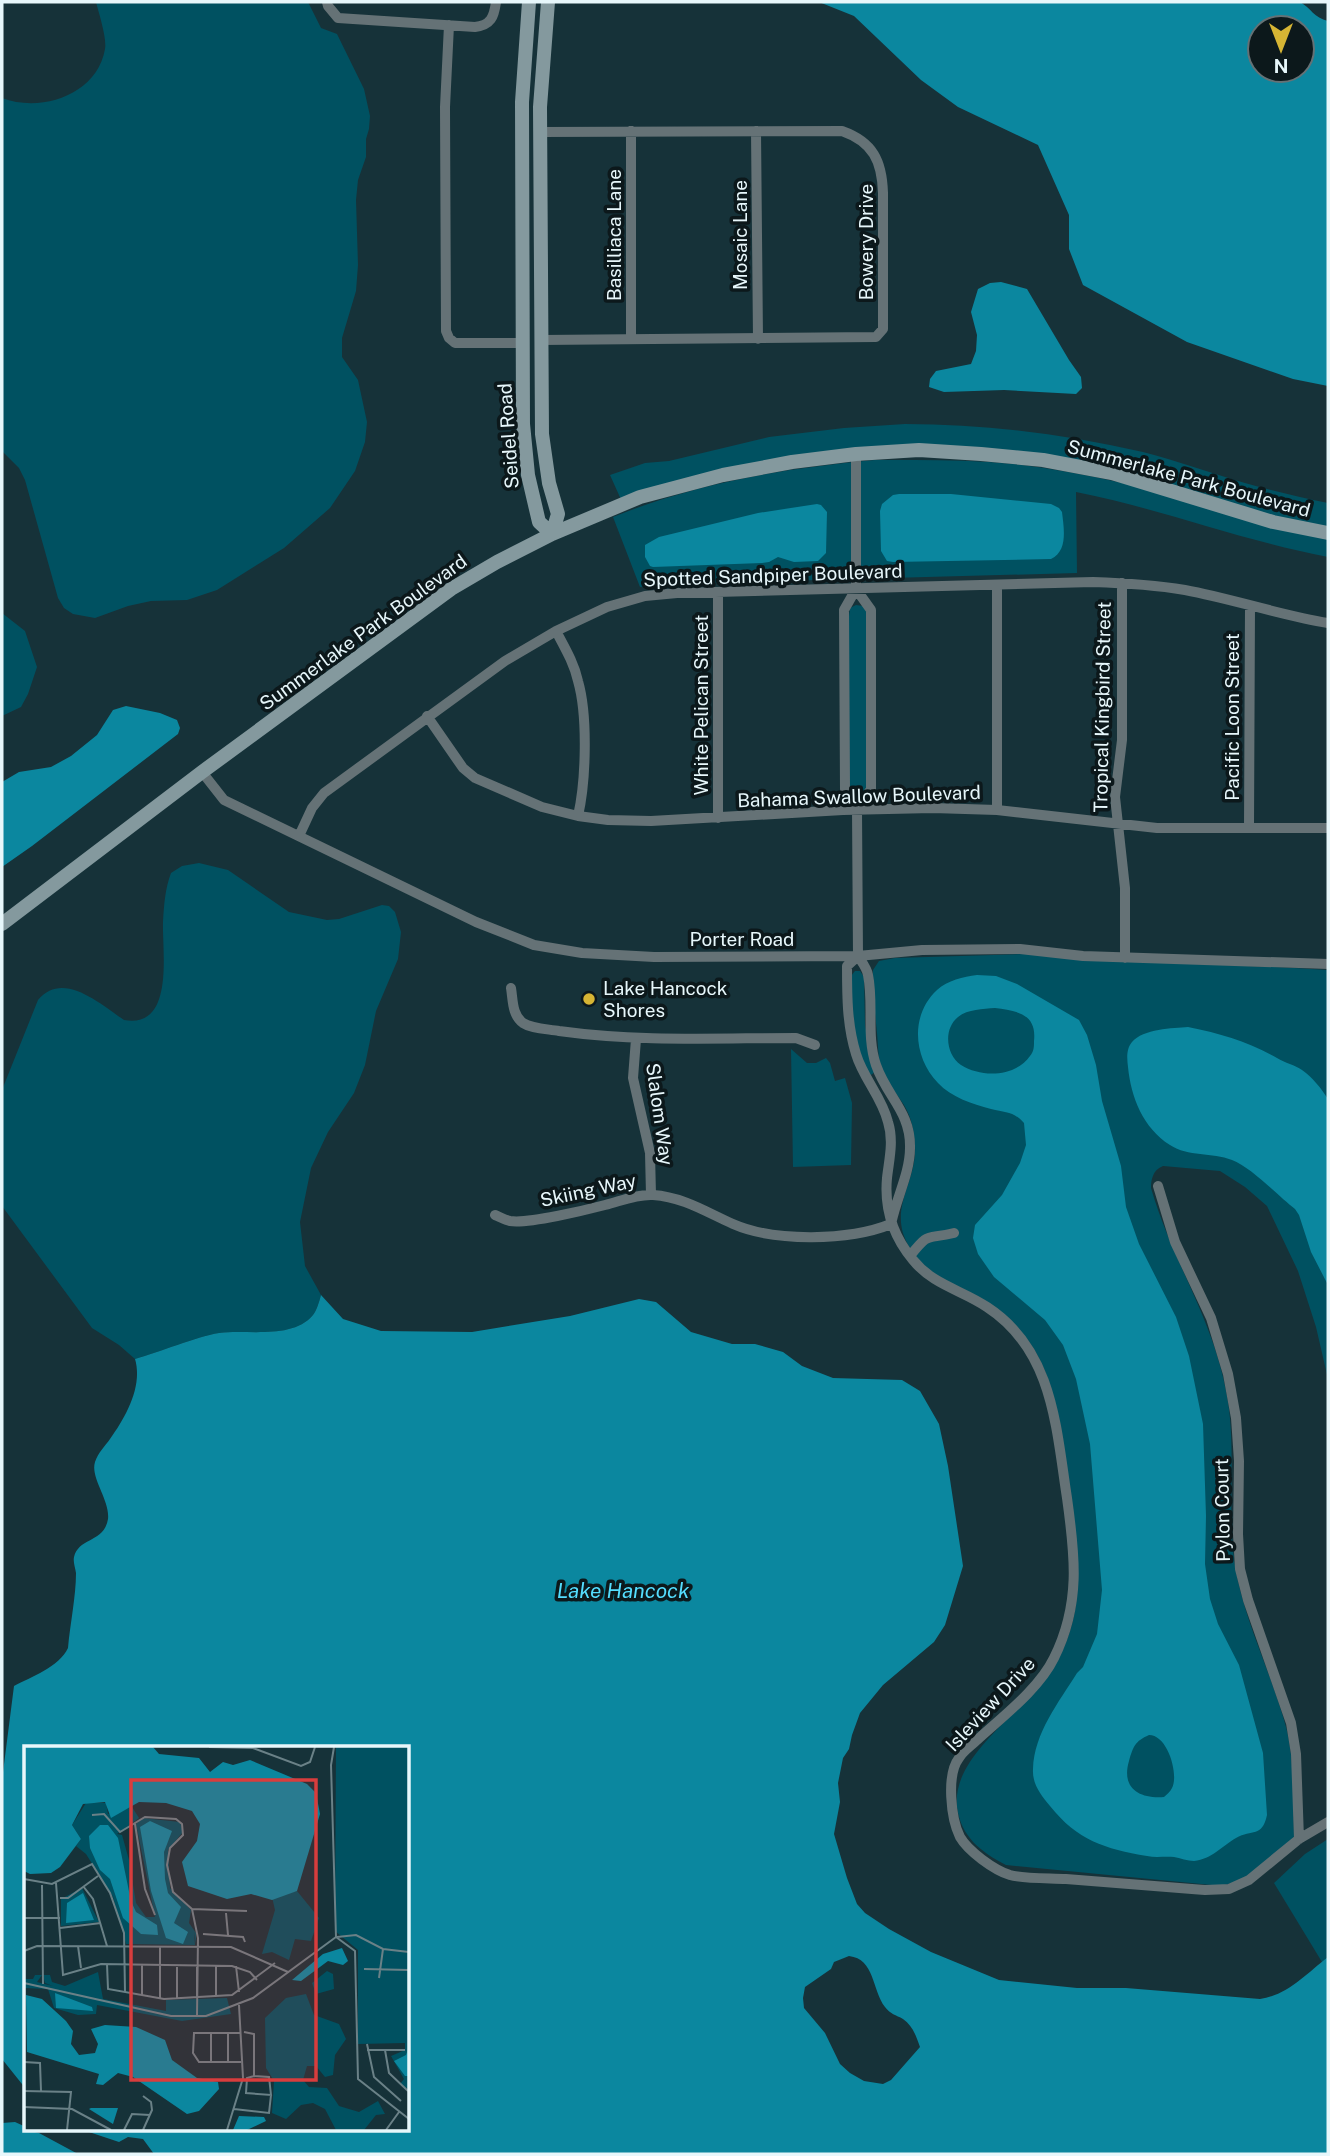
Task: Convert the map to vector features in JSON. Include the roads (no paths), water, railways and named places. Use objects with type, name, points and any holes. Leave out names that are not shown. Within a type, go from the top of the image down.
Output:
[{"type":"main road","name":"Seidel Road","points":[[529,2],[522,89],[523,425],[528,475],[539,522],[552,534],[558,514],[549,483],[542,434],[541,340],[540,132],[548,2]]},
{"type":"main road","name":"Summerlake Park Boulevard","points":[[2,924],[202,772],[451,589],[552,534],[640,497],[737,472],[792,462],[919,450],[1043,460],[1112,473],[1273,522],[1328,533]]},
{"type":"street","points":[[327,2],[338,18],[484,26],[495,14],[496,2]]},
{"type":"street","points":[[449,25],[445,107],[446,331],[455,343],[522,343]]},
{"type":"street","name":"Bowery Drive","points":[[540,132],[828,130],[851,134],[867,144],[883,175],[883,323],[880,334],[870,339],[541,340]]},
{"type":"street","name":"Basilliaca Lane","points":[[631,131],[631,339]]},
{"type":"street","name":"Mosaic Lane","points":[[757,131],[758,339]]},
{"type":"street","points":[[856,454],[856,589],[844,610],[845,789],[857,810],[858,956],[868,973],[870,1029],[875,1063],[881,1078],[905,1116],[909,1130],[909,1162],[891,1224]]},
{"type":"street","name":"Spotted Sandpiper Boulevard","points":[[299,836],[312,808],[324,793],[505,661],[556,631],[607,607],[645,596],[1122,583],[1186,590],[1328,623]]},
{"type":"street","name":"Tropical Kingbird Street","points":[[1122,583],[1122,740],[1115,797],[1125,887],[1125,958]]},
{"type":"street","points":[[997,585],[997,810]]},
{"type":"street","points":[[856,589],[871,610],[871,789],[857,810]]},
{"type":"street","name":"White Pelican Street","points":[[718,592],[718,818]]},
{"type":"street","name":"Pacific Loon Street","points":[[1249,827],[1250,606]]},
{"type":"street","points":[[556,631],[572,662],[583,704],[583,781],[578,816]]},
{"type":"street","name":"Bahama Swallow Boulevard","points":[[427,716],[463,768],[475,778],[542,807],[608,820],[651,821],[933,808],[997,810],[1157,828],[1328,828]]},
{"type":"street","name":"Porter Road","points":[[202,772],[224,800],[476,922],[534,945],[609,956],[858,956],[922,950],[1020,949],[1083,956],[1328,964]]},
{"type":"street","name":"Isleview Drive","points":[[858,956],[847,966],[848,1017],[856,1056],[882,1103],[891,1134],[886,1193],[891,1224],[910,1256],[927,1274],[1002,1318],[1030,1350],[1053,1407],[1073,1546],[1075,1589],[1071,1614],[1052,1662],[1028,1692],[957,1759],[951,1785],[952,1810],[961,1838],[977,1856],[1010,1875],[1205,1890],[1229,1889],[1249,1880],[1299,1839],[1328,1822]]},
{"type":"street","points":[[511,988],[517,1016],[529,1026],[636,1039],[796,1038],[815,1045]]},
{"type":"street","name":"Slalom Way","points":[[636,1039],[634,1078],[650,1153],[651,1195]]},
{"type":"street","points":[[871,1083],[881,1078]]},
{"type":"street","name":"Pylon Court","points":[[1158,1186],[1175,1242],[1211,1318],[1228,1374],[1236,1418],[1239,1461],[1240,1569],[1248,1600],[1291,1723],[1297,1754],[1299,1839]]},
{"type":"street","name":"Skiing Way","points":[[495,1215],[507,1221],[517,1221],[651,1195],[689,1203],[734,1225],[765,1235],[837,1236],[891,1224]]},
{"type":"street","points":[[910,1256],[920,1242],[928,1237],[954,1233]]},
{"type":"water","points":[[819,2],[1300,2],[1314,14],[1246,14],[1246,84],[1316,84],[1316,15],[1328,21],[1328,386],[1293,379],[1187,342],[1083,285],[1069,249],[1069,215],[1038,145],[958,107],[921,80],[854,16]]},
{"type":"water","points":[[1001,282],[1027,289],[1081,377],[1082,388],[1076,394],[1004,390],[944,392],[929,387],[930,379],[936,371],[971,364],[976,351],[977,335],[971,312],[978,289],[990,283]]},
{"type":"water","points":[[951,494],[1051,504],[1062,512],[1064,532],[1060,551],[1051,559],[887,561],[881,551],[880,511],[882,504],[893,495]]},
{"type":"water","points":[[817,504],[827,512],[826,553],[818,561],[794,562],[778,557],[762,563],[653,567],[645,557],[645,545],[659,537],[758,513]]},
{"type":"water","points":[[126,706],[160,713],[177,720],[180,728],[178,734],[2,867],[2,782],[19,772],[51,767],[71,756],[97,735],[113,710]]},
{"type":"water","points":[[977,975],[996,976],[1017,984],[1079,1020],[1087,1035],[1096,1065],[1102,1101],[1121,1166],[1126,1207],[1139,1244],[1176,1317],[1189,1356],[1203,1424],[1205,1564],[1210,1599],[1218,1624],[1239,1665],[1263,1753],[1267,1815],[1259,1830],[1236,1838],[1200,1860],[1147,1856],[1093,1841],[1060,1818],[1040,1793],[1034,1780],[1034,1756],[1043,1730],[1083,1667],[1097,1634],[1102,1590],[1090,1444],[1076,1379],[1063,1345],[1045,1320],[994,1277],[978,1254],[973,1238],[975,1225],[1002,1195],[1020,1163],[1026,1145],[1024,1123],[1013,1114],[977,1105],[949,1092],[930,1073],[920,1049],[919,1024],[928,1000],[946,984]],"holes":[[[995,1008],[1017,1012],[1029,1019],[1034,1032],[1031,1054],[1024,1063],[1007,1072],[979,1072],[961,1065],[952,1055],[948,1042],[953,1022],[966,1012]],[[1149,1735],[1162,1741],[1173,1766],[1174,1782],[1164,1797],[1140,1794],[1130,1785],[1128,1778],[1127,1770],[1133,1748]]]},
{"type":"water","points":[[1188,1027],[1245,1043],[1302,1070],[1328,1099],[1328,1285],[1311,1252],[1295,1209],[1256,1175],[1232,1160],[1184,1151],[1170,1145],[1152,1130],[1140,1111],[1130,1078],[1127,1057],[1130,1045],[1143,1034]]},
{"type":"water","name":"Lake Hancock","points":[[321,1295],[343,1319],[381,1331],[472,1332],[570,1316],[639,1299],[656,1302],[691,1332],[732,1344],[755,1344],[783,1352],[802,1366],[833,1378],[902,1380],[920,1391],[939,1424],[963,1566],[945,1625],[934,1642],[883,1685],[860,1713],[849,1749],[843,1758],[838,1783],[840,1802],[834,1834],[857,1904],[865,1913],[889,1929],[931,1952],[999,1980],[1077,1988],[1126,1988],[1260,1999],[1288,1988],[1328,1957],[1328,2154],[154,2154],[143,2139],[128,2137],[119,2142],[89,2132],[410,2132],[410,1746],[24,1746],[24,2086],[2,2059],[2,1780],[14,1686],[51,1666],[64,1655],[68,1648],[76,1582],[74,1557],[81,1546],[106,1527],[108,1512],[95,1475],[95,1462],[132,1401],[137,1380],[135,1359],[219,1333],[269,1332],[293,1328],[304,1323],[317,1308]],"holes":[[[849,1956],[864,1963],[885,2007],[909,2025],[920,2047],[891,2080],[883,2084],[864,2081],[840,2064],[825,2033],[804,2008],[805,1987],[831,1969],[834,1962]]]},
{"type":"water","points":[[15,2122],[24,2126],[24,2132],[39,2133],[78,2154],[2,2154],[2,2123]]},
{"type":"place","name":"Lake Hancock Shores","points":[[589,999]]}]
